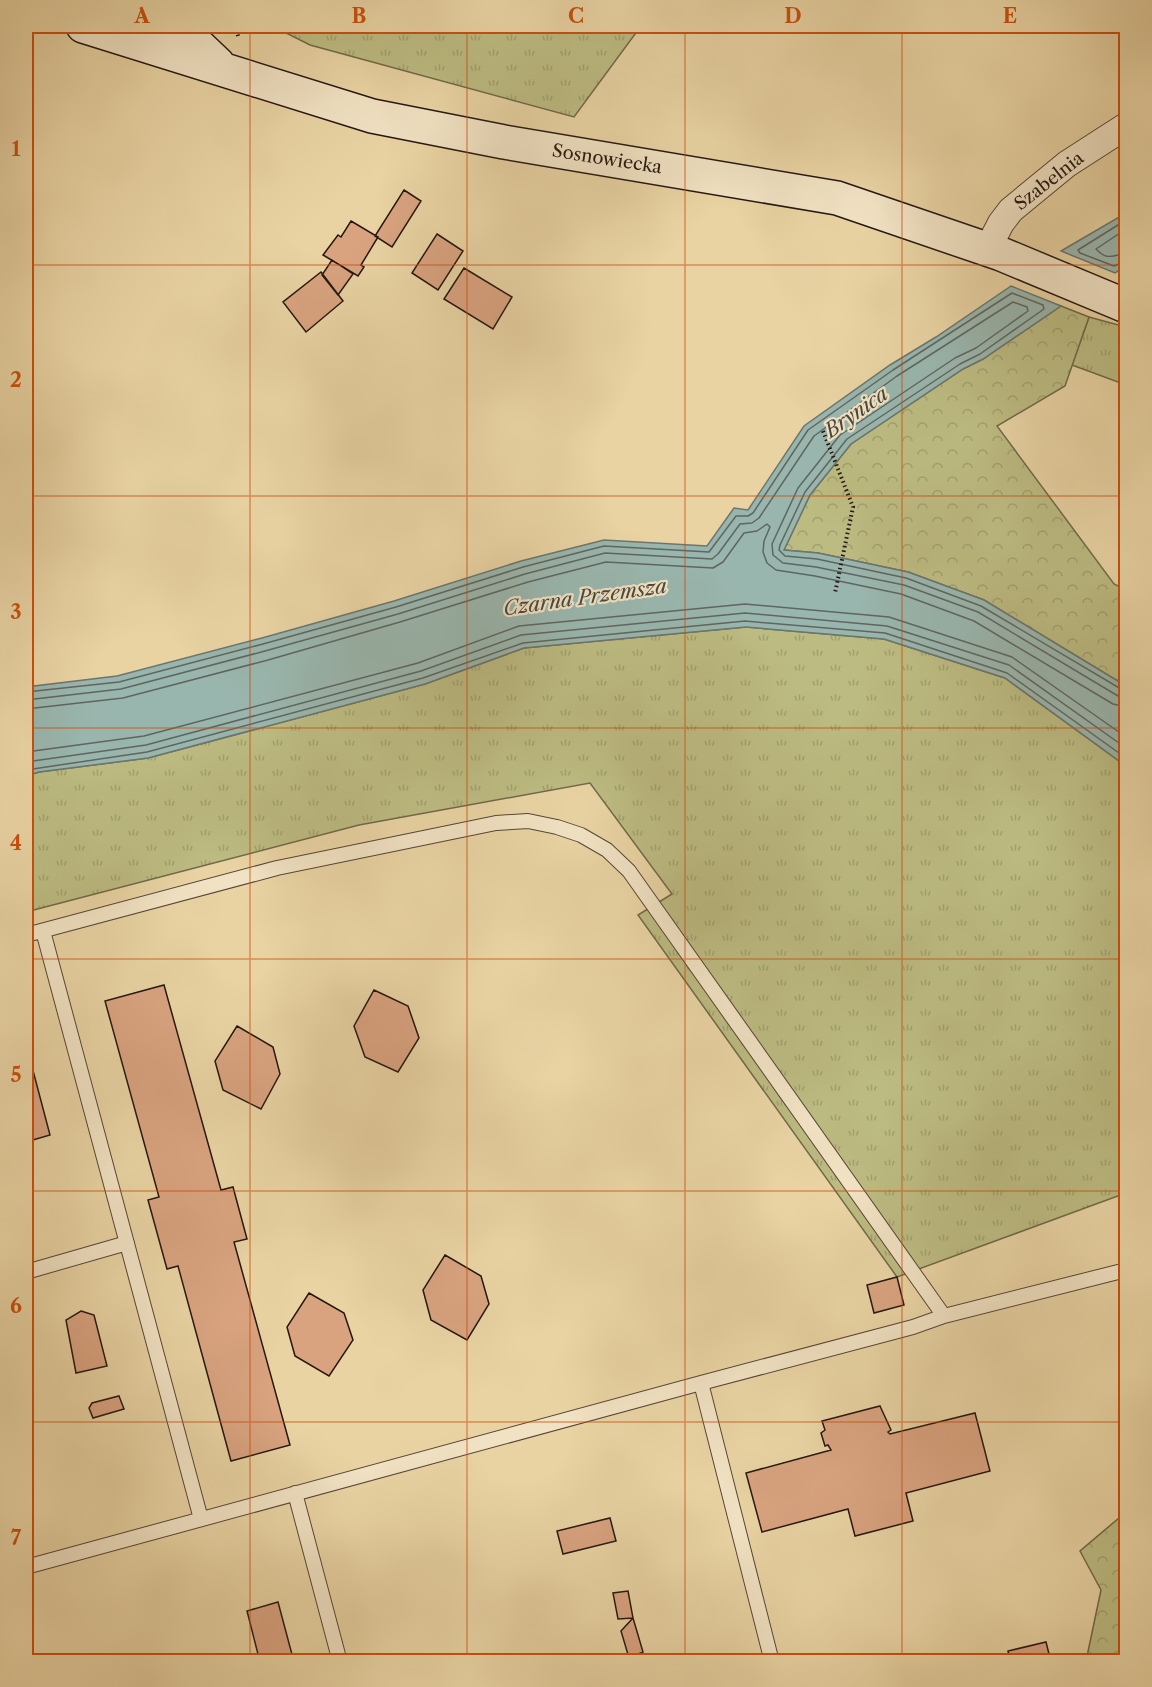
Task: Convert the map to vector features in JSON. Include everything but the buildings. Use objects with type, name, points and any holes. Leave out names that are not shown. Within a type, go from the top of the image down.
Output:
[{"type":"street","name":"Sosnowiecka","points":[[83,26],[372,116],[504,142],[837,198],[994,252],[1124,305]]},
{"type":"street","name":"Sosnowiecka","points":[[178,26],[226,72]]},
{"type":"street","name":"Szabelnia","points":[[994,252],[1001,223],[1011,210],[1067,164],[1126,126]]},
{"type":"lane","points":[[26,935],[277,868],[496,823],[528,821],[581,835],[607,850],[641,888],[944,1316]]},
{"type":"lane","points":[[43,931],[201,1519]]},
{"type":"lane","points":[[26,1272],[127,1243]]},
{"type":"lane","points":[[26,1567],[913,1327],[944,1316],[1126,1270]]},
{"type":"lane","points":[[701,1383],[772,1662]]},
{"type":"lane","points":[[295,1493],[340,1662]]},
{"type":"path","points":[[823,432],[853,507],[835,593]]},
{"type":"green space","points":[[275,26],[641,26],[574,117],[310,45]]},
{"type":"green space","points":[[1061,306],[1089,317],[1065,386],[997,426],[1114,584],[1126,590],[1126,686],[984,600],[908,572],[818,553],[784,550],[810,495],[851,444]]},
{"type":"green space","points":[[1089,317],[1126,327],[1126,385],[1072,365]]},
{"type":"green space","points":[[746,627],[884,639],[1005,678],[1126,766],[1126,1193],[897,1277],[638,915],[672,894],[590,783],[359,825],[26,912],[26,776],[39,772],[148,758],[425,684],[524,648]]},
{"type":"green space","points":[[1126,1512],[1126,1661],[1086,1661],[1101,1590],[1080,1551]]},
{"type":"water","points":[[1126,213],[1126,266],[1115,273],[1061,251]]},
{"type":"water","points":[[1011,286],[1061,306],[851,444],[810,495],[784,550],[818,553],[908,572],[984,600],[1126,686],[1126,766],[1005,678],[884,639],[746,627],[524,648],[425,684],[148,758],[39,772],[26,776],[26,687],[117,676],[262,638],[394,601],[521,561],[604,540],[707,546],[734,508],[748,510],[804,426],[890,365]]},
{"type":"water label","name":"Brynica","points":[[856,412]]},
{"type":"water label","name":"Czarna Przemsza","points":[[585,597]]}]
